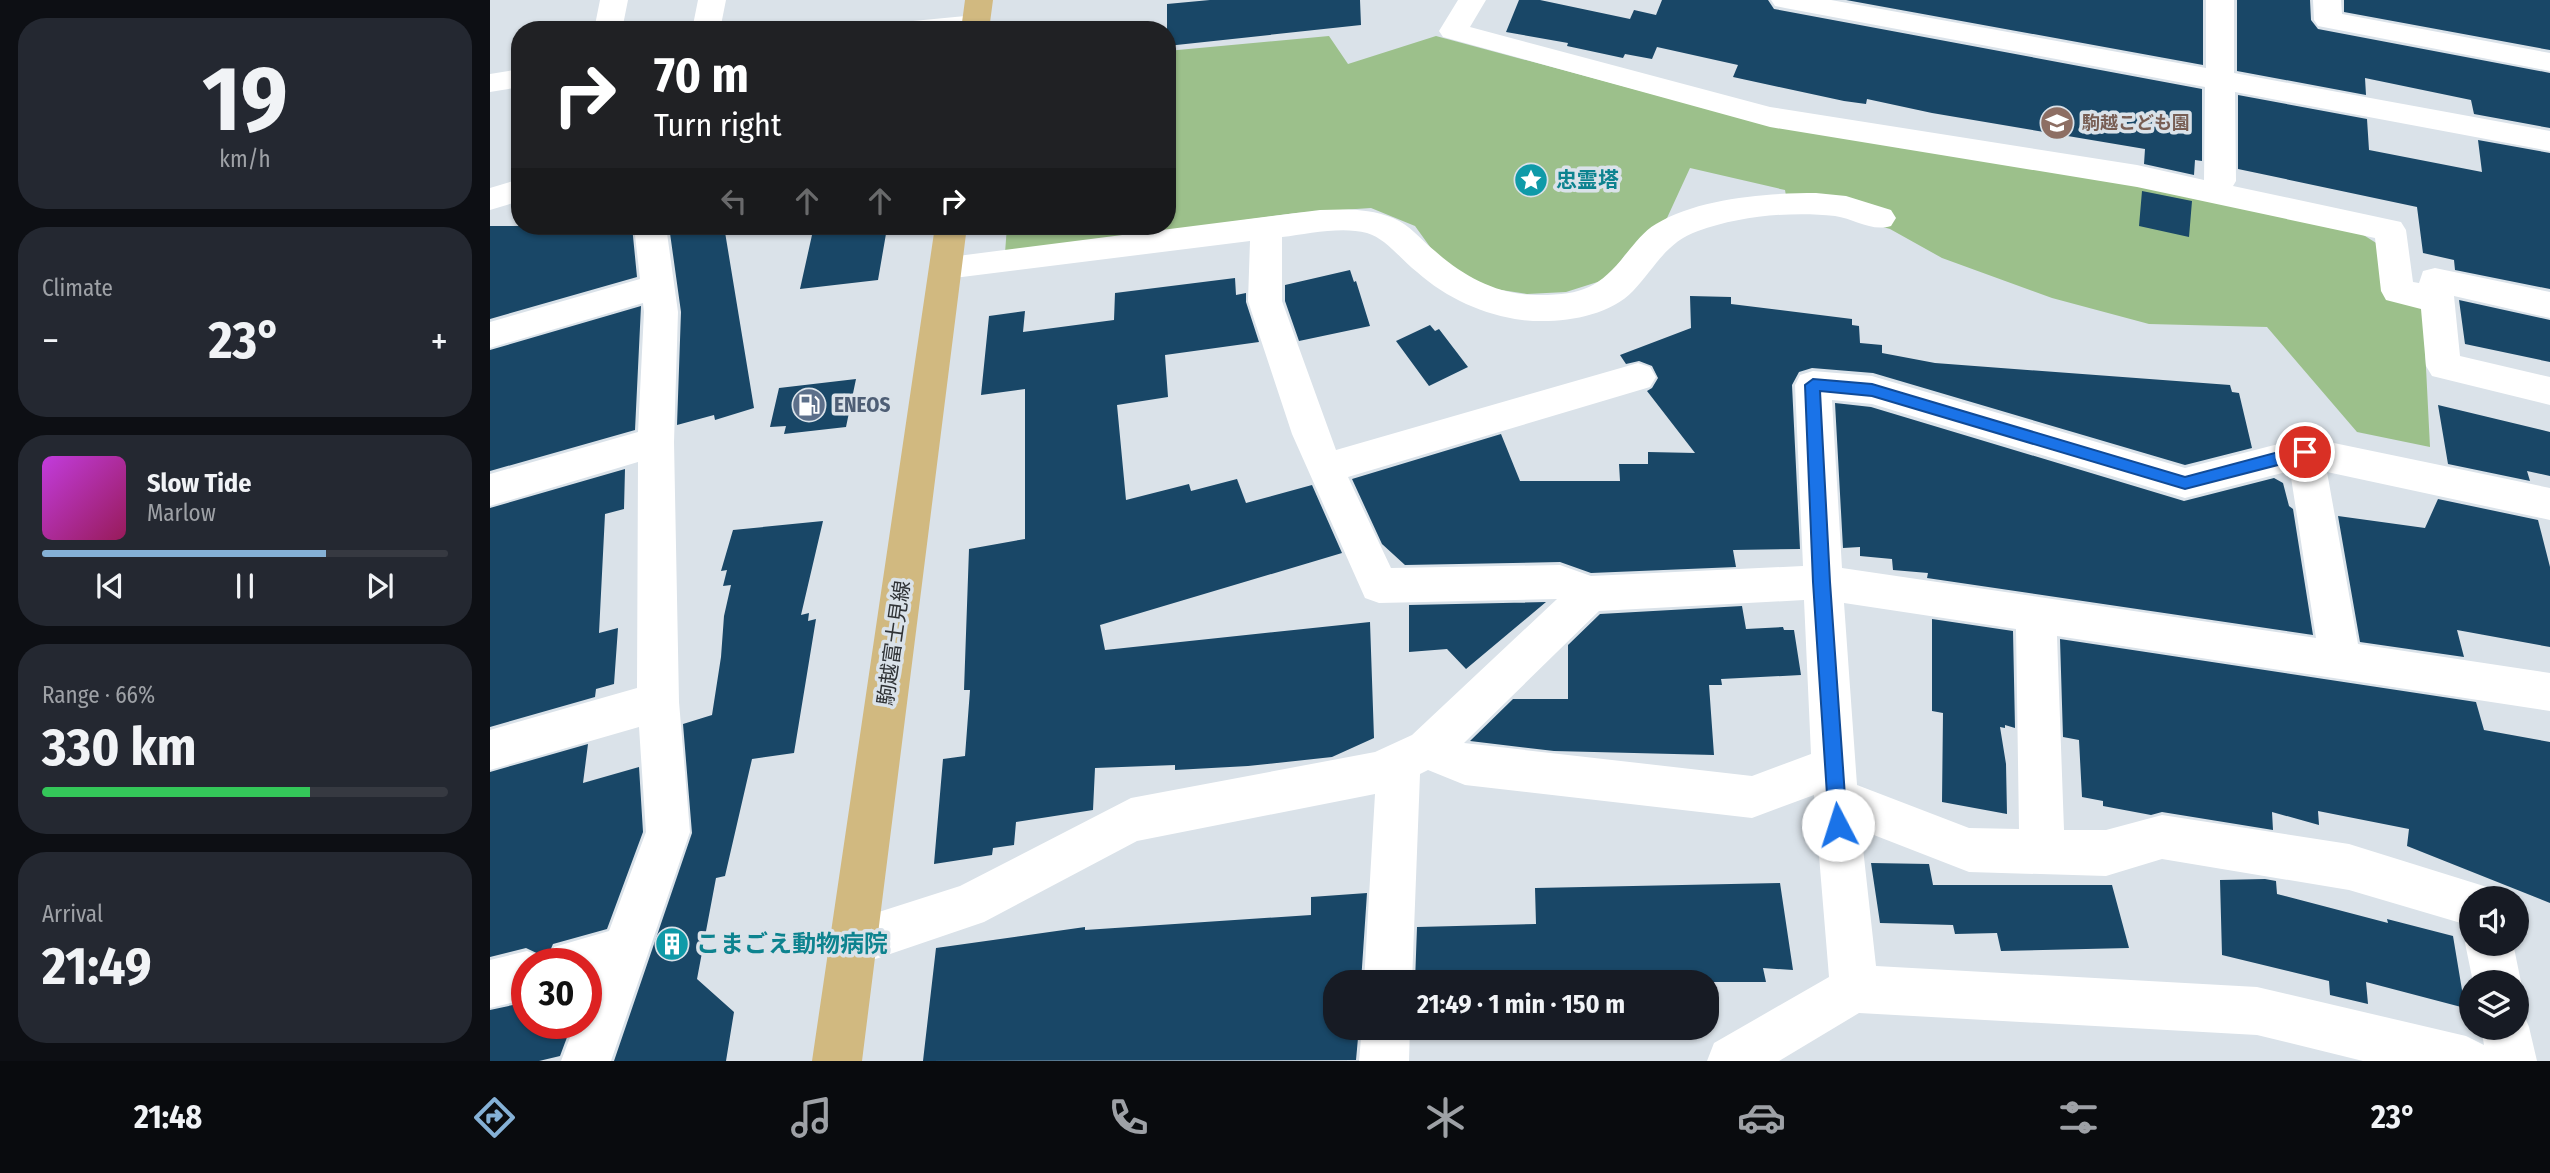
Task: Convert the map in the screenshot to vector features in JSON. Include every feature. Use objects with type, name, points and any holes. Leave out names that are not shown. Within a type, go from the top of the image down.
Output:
[{"type":"main road","name":"駒越富士見線","points":[[837,1061],[950,235]]},
{"type":"street","points":[[610,21],[614,0]]},
{"type":"street","points":[[708,21],[712,0]]},
{"type":"street","points":[[1472,0],[1453,31],[1770,117],[2112,172],[2390,230],[2398,290],[2428,298]]},
{"type":"street","points":[[1785,0],[2550,141]]},
{"type":"street","points":[[2220,0],[2220,181]]},
{"type":"street","points":[[2327,0],[2328,20],[2550,62]]},
{"type":"street","points":[[490,83],[511,80]]},
{"type":"street","points":[[490,199],[511,193]]},
{"type":"street","points":[[946,267],[1320,221],[1371,222],[1398,234],[1427,264],[1460,288],[1503,303],[1536,308],[1582,303],[1614,290],[1646,251],[1668,232],[1715,215],[1796,203],[1837,205],[1880,218]]},
{"type":"street","points":[[1266,228],[1265,301],[1310,434],[1379,586],[1560,582],[1590,594],[1821,582],[2550,692]]},
{"type":"street","points":[[586,1061],[668,832],[658,702],[656,442],[661,312],[651,235]]},
{"type":"street","points":[[2550,305],[2435,280],[2428,298],[2444,366],[2550,391]]},
{"type":"street","points":[[490,335],[658,286]]},
{"type":"street","points":[[1326,468],[1638,377]]},
{"type":"street","points":[[1854,989],[1834,782],[1821,582],[1813,385],[1872,390],[2185,483],[2305,452],[2550,503]]},
{"type":"street","points":[[490,490],[656,442]]},
{"type":"street","points":[[2305,452],[2340,659]]},
{"type":"street","points":[[852,943],[968,906],[1131,820],[1378,772],[1413,756],[1590,594]]},
{"type":"street","points":[[2036,614],[2042,852]]},
{"type":"street","points":[[490,750],[658,702]]},
{"type":"street","points":[[1413,756],[1752,797],[1834,782],[1969,850],[2106,853],[2162,837],[2349,867],[2459,899]]},
{"type":"street","points":[[1389,970],[1413,756]]},
{"type":"street","points":[[602,957],[625,951]]},
{"type":"street","points":[[490,984],[511,979]]},
{"type":"street","points":[[1732,1061],[1854,989],[2257,1011],[2466,1061]]},
{"type":"street","points":[[1384,1061],[1385,1040]]},
{"type":"street","points":[[2508,1040],[2512,1061]]},
{"type":"green space","points":[[1329,36],[1348,64],[1436,36],[1768,125],[2126,184],[2357,231],[2381,246],[2423,308],[2430,447],[2357,432],[2267,327],[2149,324],[2052,298],[1942,258],[1890,229],[1839,214],[1789,213],[1785,190],[1690,168],[1667,218],[1625,255],[1607,279],[1566,292],[1527,294],[1488,288],[1446,269],[1415,226],[1371,208],[1296,213],[1176,229],[1176,50]]},
{"type":"green space","points":[[1006,235],[1136,235],[1005,253]]},
{"type":"building","points":[[1210,0],[1360,0],[1361,25],[1176,45],[1176,21],[1167,21],[1167,4]]},
{"type":"building","points":[[1519,0],[1540,0],[1630,19],[1634,10],[1656,15],[1662,0],[1768,0],[1774,9],[2202,89],[2202,161],[2195,160],[2194,175],[2144,164],[2145,149],[1932,113],[1867,99],[1866,104],[1844,101],[1733,77],[1738,65],[1657,47],[1652,59],[1625,54],[1623,58],[1567,46],[1568,43],[1506,32]]},
{"type":"building","points":[[1846,0],[2203,0],[2203,65]]},
{"type":"building","points":[[2237,0],[2310,0],[2311,20],[2318,29],[2550,73],[2550,128],[2474,114],[2471,100],[2365,78],[2366,95],[2237,71]]},
{"type":"building","points":[[2344,0],[2550,0],[2550,50],[2344,12]]},
{"type":"building","points":[[2238,95],[2367,119],[2369,150],[2482,172],[2478,140],[2550,153],[2550,289],[2455,270],[2454,260],[2423,253],[2417,207],[2238,169]]},
{"type":"building","points":[[2142,191],[2192,201],[2189,237],[2139,226]]},
{"type":"building","points":[[490,226],[511,226],[511,235],[633,235],[637,277],[490,319]]},
{"type":"building","points":[[670,235],[725,235],[754,408],[715,420],[714,415],[677,425],[681,312]]},
{"type":"building","points":[[812,235],[886,235],[878,280],[800,289]]},
{"type":"building","points":[[1350,270],[1370,326],[1299,341],[1285,301],[1285,285]]},
{"type":"building","points":[[1235,278],[1236,295],[1246,293],[1246,302],[1259,342],[1165,355],[1168,397],[1117,405],[1126,500],[1189,484],[1191,491],[1237,479],[1246,503],[1312,485],[1342,553],[1100,625],[1105,650],[1370,622],[1374,738],[1332,757],[1175,770],[1175,765],[1095,768],[1093,810],[1016,822],[1014,845],[993,848],[992,855],[934,864],[943,759],[965,756],[970,690],[964,690],[969,549],[1025,539],[1025,389],[981,395],[989,316],[1025,311],[1023,332],[1114,320],[1115,293]]},
{"type":"building","points":[[1690,296],[1731,297],[1731,304],[1852,319],[1852,325],[1859,326],[1860,343],[1882,345],[1882,353],[1935,363],[2230,385],[2232,392],[2239,393],[2252,448],[2185,465],[1873,373],[1812,368],[1799,372],[1792,385],[1800,549],[1733,550],[1736,567],[1591,573],[1560,562],[1405,565],[1382,544],[1352,479],[1501,434],[1520,481],[1620,481],[1619,464],[1648,464],[1648,452],[1695,453],[1647,391],[1658,378],[1652,366],[1639,361],[1626,364],[1620,355],[1691,328]]},
{"type":"building","points":[[2459,300],[2550,320],[2550,362],[2465,344]]},
{"type":"building","points":[[641,306],[635,430],[490,471],[490,350]]},
{"type":"building","points":[[1430,325],[1435,331],[1439,329],[1468,367],[1429,386],[1396,341]]},
{"type":"building","points":[[856,379],[846,427],[784,434],[786,426],[770,427],[779,388]]},
{"type":"building","points":[[1835,403],[1871,407],[2184,501],[2274,478],[2283,483],[2289,506],[2293,509],[2313,635],[1927,578],[1928,573],[1893,570],[1892,559],[1860,556],[1860,547],[1843,548]]},
{"type":"building","points":[[2438,405],[2550,432],[2550,476],[2527,471],[2530,481],[2448,464]]},
{"type":"building","points":[[625,469],[624,509],[605,514],[599,633],[618,628],[614,684],[596,689],[595,697],[490,727],[490,508]]},
{"type":"building","points":[[2438,499],[2538,520],[2550,567],[2550,647],[2457,630],[2464,657],[2360,642],[2338,516],[2425,528]]},
{"type":"building","points":[[823,521],[801,615],[809,613],[808,621],[816,619],[794,753],[752,759],[725,876],[716,878],[697,979],[734,1012],[726,1061],[614,1061],[692,833],[683,724],[712,715],[724,616],[731,585],[723,586],[727,570],[721,571],[733,530]]},
{"type":"building","points":[[1546,602],[1466,669],[1447,649],[1409,652],[1409,605]]},
{"type":"building","points":[[1742,606],[1746,629],[1783,627],[1784,630],[1794,630],[1801,675],[1721,679],[1722,685],[1709,685],[1714,755],[1554,751],[1470,741],[1513,699],[1568,699],[1568,645],[1600,614]]},
{"type":"building","points":[[1932,619],[2013,631],[2015,728],[2005,725],[2005,728],[2000,727],[2006,764],[2007,814],[1942,802],[1943,713],[1932,711]]},
{"type":"building","points":[[2060,639],[2476,702],[2484,730],[2550,742],[2550,903],[2529,895],[2529,886],[2507,886],[2407,846],[2409,829],[2318,811],[2319,825],[2272,812],[2273,830],[2162,812],[2151,815],[2103,806],[2103,801],[2082,797],[2079,740],[2063,737]]},
{"type":"building","points":[[588,744],[583,783],[639,767],[643,832],[607,929],[553,944],[551,948],[511,948],[511,952],[490,957],[490,772]]},
{"type":"building","points":[[1871,863],[1929,864],[1933,885],[2112,885],[2129,948],[2001,951],[1997,933],[1955,934],[1953,925],[1880,923]]},
{"type":"building","points":[[2220,880],[2276,881],[2277,894],[2388,923],[2387,919],[2453,936],[2459,972],[2459,1006],[2366,982],[2368,1004],[2330,995],[2329,981],[2222,955]]},
{"type":"building","points":[[1780,883],[1793,970],[1763,968],[1766,982],[1719,982],[1719,970],[1415,970],[1417,927],[1536,924],[1535,888]]},
{"type":"building","points":[[1367,893],[1362,970],[1323,970],[1323,1040],[1358,1040],[1356,1060],[923,1061],[936,948],[1085,927],[1085,930],[1311,915],[1311,897]]},
{"type":"building","points":[[511,1005],[511,1039],[566,1039],[560,1056],[539,1061],[490,1061],[490,1010]]},
{"type":"place","name":"駒越こども園","points":[[2057,123]]},
{"type":"place","name":"忠霊塔","points":[[1531,180]]},
{"type":"place","name":"ENEOS","points":[[809,405]]},
{"type":"place","name":"こまごえ動物病院","points":[[672,944]]},
{"type":"route","points":[[1838,825],[1821,582],[1813,385],[1872,390],[2185,483],[2305,452]]}]
